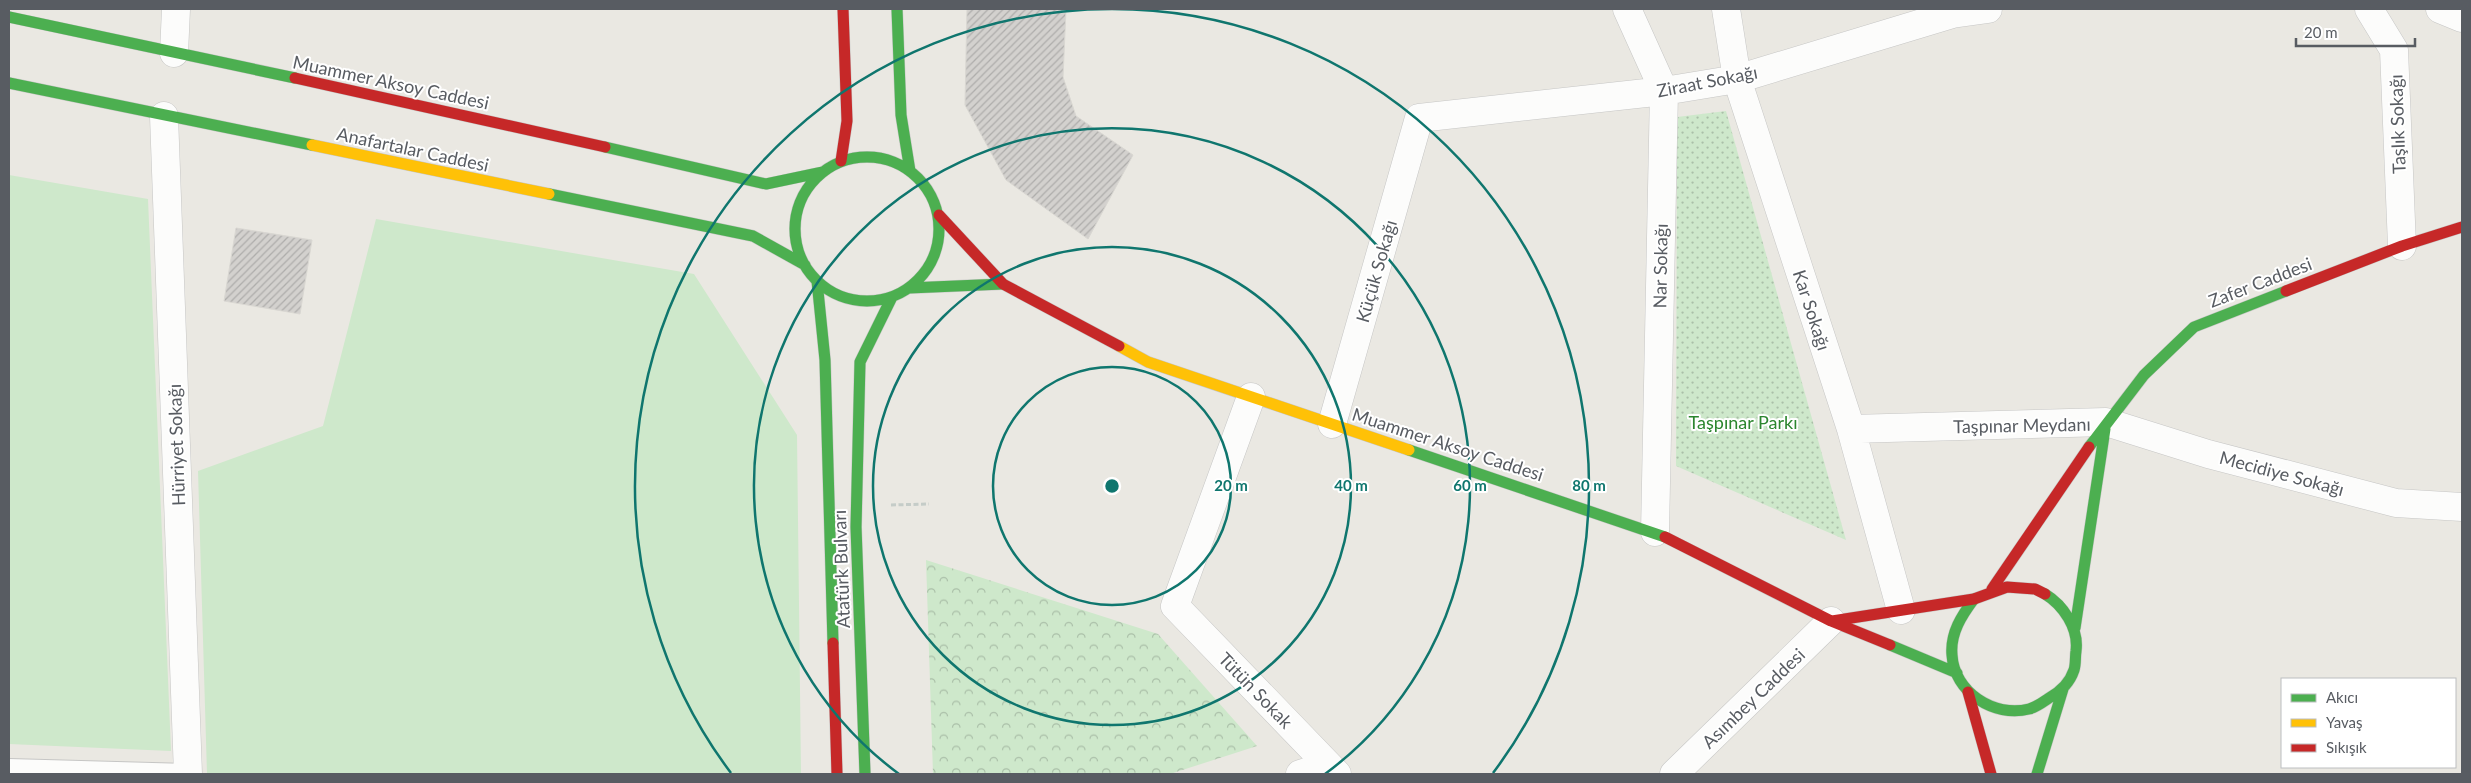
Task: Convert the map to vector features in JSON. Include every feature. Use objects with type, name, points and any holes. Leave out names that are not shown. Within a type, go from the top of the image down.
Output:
[{"type":"main road","points":[[841,161],[847,121],[843,9]]},
{"type":"main road","points":[[898,9],[901,115],[910,171]]},
{"type":"main road","name":"Muammer Aksoy Caddesi","points":[[9,17],[485,119],[766,184],[823,172]]},
{"type":"main road","name":"Anafartalar Caddesi","points":[[9,83],[753,236],[804,265]]},
{"type":"main road","points":[[861,157],[882,158],[902,165],[910,171],[919,178],[932,195],[939,215],[939,236],[934,256],[924,274],[909,288],[892,297],[872,301],[852,300],[833,293],[817,280],[804,265],[797,246],[795,226],[799,206],[808,187],[823,172],[841,161],[861,157]]},
{"type":"main road","points":[[939,215],[1003,284]]},
{"type":"main road","name":"Zafer Caddesi","points":[[1992,589],[2106,422],[2144,375],[2194,327],[2402,246],[2462,227]]},
{"type":"main road","points":[[817,280],[825,360],[838,774]]},
{"type":"main road","name":"Muammer Aksoy Caddesi","points":[[1003,284],[1148,362],[1654,532],[1831,621],[1956,673]]},
{"type":"main road","points":[[909,288],[1003,284]]},
{"type":"main road","name":"Atatürk Bulvarı","points":[[865,774],[856,527],[860,362],[892,297]]},
{"type":"main road","name":"Taşpınar Meydanı","points":[[2075,628],[2065,610],[2050,595],[2032,587],[2012,584],[1992,589],[1974,599],[1961,615],[1952,633],[1952,654],[1956,673],[1968,692],[1985,704],[2006,711],[2027,710],[2047,703],[2063,689],[2074,670],[2078,649],[2075,628],[2106,422]]},
{"type":"main road","points":[[1831,621],[1974,599]]},
{"type":"main road","points":[[2036,774],[2063,689]]},
{"type":"main road","points":[[1968,692],[1992,774]]},
{"type":"street","points":[[174,53],[176,9]]},
{"type":"street","name":"Nar Sokağı","points":[[1627,9],[1664,91],[1654,532]]},
{"type":"street","name":"Kar Sokağı","points":[[1726,9],[1737,79],[1851,429],[1901,610]]},
{"type":"street","name":"Ziraat Sokağı","points":[[1419,118],[1664,91],[1737,79],[1952,14],[1988,9]]},
{"type":"street","name":"Taşlık Sokağı","points":[[2369,9],[2394,50],[2402,246]]},
{"type":"street","points":[[2440,9],[2462,18]]},
{"type":"street","name":"Hürriyet Sokağı","points":[[164,116],[188,773]]},
{"type":"street","name":"Küçük Sokağı","points":[[1332,424],[1419,118]]},
{"type":"street","name":"Tütün Sokak","points":[[1251,397],[1175,606],[1332,770]]},
{"type":"street","name":"Taşpınar Meydanı","points":[[1851,429],[2106,422]]},
{"type":"street","name":"Mecidiye Sokağı","points":[[2106,422],[2208,454],[2396,503],[2462,507]]},
{"type":"street","name":"Asımbey Caddesi","points":[[1674,774],[1831,621]]},
{"type":"street","points":[[1300,774],[1332,770]]},
{"type":"lane","points":[[9,767],[188,773]]},
{"type":"path","points":[[881,505],[928,504]]},
{"type":"green space","name":"Taşpınar Parkı","points":[[1726,111],[1846,540],[1676,466],[1677,117]]},
{"type":"green space","points":[[9,175],[148,199],[171,751],[9,744]]},
{"type":"green space","points":[[376,219],[694,274],[797,435],[801,774],[207,774],[198,471],[323,426]]},
{"type":"green space","points":[[926,560],[1158,634],[1257,746],[1170,774],[933,774]]},
{"type":"building","points":[[967,9],[1066,9],[1063,77],[1076,116],[1133,155],[1088,239],[1006,180],[965,105]]},
{"type":"building","points":[[236,228],[312,240],[300,314],[224,301]]},
{"type":"traffic: fast","points":[[897,9],[901,115],[910,171]]},
{"type":"traffic: fast","points":[[9,17],[295,78]]},
{"type":"traffic: fast","points":[[9,83],[312,145]]},
{"type":"traffic: fast","points":[[605,147],[766,184],[823,172]]},
{"type":"traffic: fast","points":[[867,157],[895,163],[907,169],[918,178],[927,189],[933,201],[939,229],[933,257],[927,269],[918,280],[907,289],[895,295],[867,301],[839,295],[827,289],[816,280],[807,269],[801,257],[795,229],[801,201],[807,189],[816,178],[827,169],[839,163],[867,157]]},
{"type":"traffic: fast","points":[[549,194],[753,236],[805,265]]},
{"type":"traffic: fast","points":[[817,281],[825,360],[833,643]]},
{"type":"traffic: fast","points":[[909,288],[1003,284]]},
{"type":"traffic: fast","points":[[2089,447],[2144,375],[2194,327],[2286,291]]},
{"type":"traffic: fast","points":[[865,774],[856,527],[860,362],[892,297]]},
{"type":"traffic: fast","points":[[2075,628],[2105,429]]},
{"type":"traffic: fast","points":[[1409,450],[1665,537]]},
{"type":"traffic: fast","points":[[1974,599],[1961,618],[1955,632],[1952,647],[1954,668],[1968,691],[1978,699],[2002,710],[2016,711],[2035,707],[2057,693],[2067,683],[2075,668],[2076,642],[2072,626],[2064,611],[2045,594]]},
{"type":"traffic: fast","points":[[1890,645],[1957,673]]},
{"type":"traffic: fast","points":[[2037,774],[2063,689]]},
{"type":"traffic: slow","points":[[312,145],[549,194]]},
{"type":"traffic: slow","points":[[1119,346],[1148,362],[1409,450]]},
{"type":"traffic: jam","points":[[841,161],[847,121],[843,9]]},
{"type":"traffic: jam","points":[[295,78],[605,147]]},
{"type":"traffic: jam","points":[[939,215],[1003,284],[1119,346]]},
{"type":"traffic: jam","points":[[2286,291],[2402,246],[2462,227]]},
{"type":"traffic: jam","points":[[1992,589],[2089,447]]},
{"type":"traffic: jam","points":[[1665,537],[1831,621],[1890,645]]},
{"type":"traffic: jam","points":[[1832,621],[1974,599],[2007,587],[2035,589],[2045,594]]},
{"type":"traffic: jam","points":[[833,643],[837,774]]},
{"type":"traffic: jam","points":[[1968,692],[1991,774]]}]
